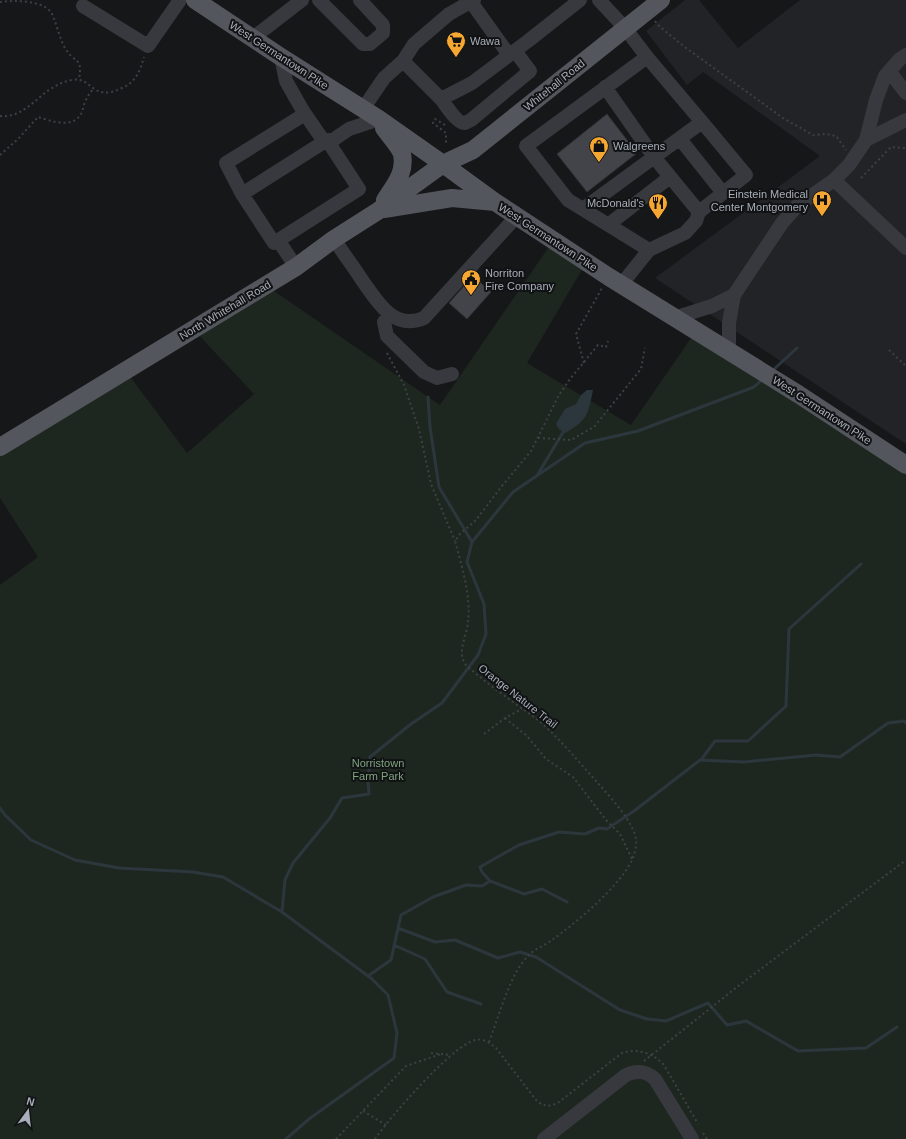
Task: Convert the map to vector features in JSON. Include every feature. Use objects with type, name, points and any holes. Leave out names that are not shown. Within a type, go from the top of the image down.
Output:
[{"type":"main road","name":"West Germantown Pike","points":[[195,0],[280,57],[378,119],[444,164],[495,202],[615,281],[798,394],[906,465]]},
{"type":"main road","name":"Whitehall Road","points":[[444,164],[473,150],[662,0]]},
{"type":"main road","points":[[378,119],[402,154],[401,177],[378,211]]},
{"type":"main road","name":"North Whitehall Road","points":[[0,447],[296,267],[334,239],[378,211],[444,164]]},
{"type":"main road","points":[[378,211],[452,198],[495,202]]},
{"type":"street","points":[[83,6],[148,46],[180,0]]},
{"type":"street","points":[[253,38],[302,0]]},
{"type":"street","points":[[319,0],[363,44],[370,44],[383,33],[383,25],[360,0]]},
{"type":"street","points":[[441,99],[472,82],[580,0]]},
{"type":"street","points":[[599,0],[625,28],[647,57],[746,176],[699,212],[696,221],[685,233],[649,250],[615,281]]},
{"type":"street","points":[[363,109],[384,78],[403,61],[414,44],[449,14],[473,1],[512,53],[530,71],[472,120],[465,123],[460,122],[441,99],[403,61]]},
{"type":"street","points":[[729,351],[729,323],[734,295],[782,223],[797,206],[834,180],[856,156],[866,140],[876,100],[885,76],[900,60],[906,56]]},
{"type":"street","points":[[280,57],[286,81],[305,114],[323,140],[332,140],[349,129],[378,119]]},
{"type":"street","points":[[647,57],[526,146],[568,200],[649,250]]},
{"type":"street","points":[[889,72],[906,93]]},
{"type":"street","points":[[605,87],[654,157],[699,212]]},
{"type":"street","points":[[305,114],[226,163],[242,194],[274,243],[359,189],[327,140]]},
{"type":"street","points":[[866,140],[906,120]]},
{"type":"street","points":[[583,209],[702,122]]},
{"type":"street","points":[[680,139],[723,193]]},
{"type":"street","points":[[242,194],[327,140]]},
{"type":"street","points":[[608,225],[670,177]]},
{"type":"street","points":[[834,180],[906,248]]},
{"type":"street","points":[[334,239],[379,305],[390,315],[397,318],[417,321],[424,318],[517,216]]},
{"type":"street","points":[[278,240],[296,267]]},
{"type":"street","points":[[674,318],[712,306],[734,295]]},
{"type":"street","points":[[390,315],[384,322],[387,336],[424,372],[437,378],[452,374]]},
{"type":"street","points":[[544,1139],[626,1075],[632,1072],[644,1072],[650,1075],[698,1136]]},
{"type":"path","points":[[0,2],[13,1],[37,3],[51,12],[64,46],[68,53],[78,62],[81,68],[79,79]]},
{"type":"path","points":[[647,11],[658,26],[720,74],[769,106],[783,118],[813,134],[836,136],[845,149],[856,156]]},
{"type":"path","points":[[0,116],[8,117],[20,113],[45,92],[60,83],[79,79],[93,89],[102,93],[113,92],[124,88],[134,80],[140,72],[148,46]]},
{"type":"path","points":[[0,155],[18,139],[38,117],[66,124],[77,119],[82,114],[85,101],[93,89]]},
{"type":"path","points":[[446,143],[446,133],[433,123],[435,119],[445,125],[452,113]]},
{"type":"path","points":[[861,178],[891,147],[906,149]]},
{"type":"path","points":[[584,363],[576,334],[615,281]]},
{"type":"path","points":[[387,336],[383,346],[404,385],[420,429],[431,484],[455,541]]},
{"type":"path","points":[[455,541],[489,505],[502,486],[531,451],[559,395],[570,379],[598,345],[606,347],[608,341]]},
{"type":"path","points":[[538,438],[571,440],[594,427],[641,369],[645,348]]},
{"type":"path","points":[[889,350],[906,366]]},
{"type":"path","name":"Orange Nature Trail","points":[[455,541],[469,608],[468,623],[461,659],[482,679],[551,731],[628,821],[636,840],[636,851],[621,878],[577,921],[552,941],[529,954],[522,962],[507,993],[489,1042]]},
{"type":"path","points":[[484,734],[505,718],[522,709]]},
{"type":"path","points":[[505,718],[527,736],[546,759],[573,777],[606,820],[620,834],[632,860]]},
{"type":"path","points":[[651,1055],[737,987],[906,860]]},
{"type":"path","points":[[375,1139],[386,1124],[412,1095],[452,1055],[467,1043],[475,1040],[489,1042],[496,1048],[536,1100],[547,1106],[559,1102],[622,1053],[635,1051],[651,1055],[664,1065],[700,1126]]},
{"type":"path","points":[[431,1052],[452,1055]]},
{"type":"path","points":[[336,1139],[406,1066],[441,1054]]},
{"type":"path","points":[[363,1111],[386,1124]]},
{"type":"path","points":[[698,1136],[707,1139]]},
{"type":"shaded area","name":"Einstein Medical Center Montgomery","points":[[685,0],[699,0],[738,48],[800,0],[906,0],[906,444],[655,278],[820,156],[703,72],[687,85],[646,31]]},
{"type":"shaded area","points":[[587,390],[593,390],[586,416],[583,420],[565,433],[559,429],[556,424],[565,409],[576,404],[581,395]]},
{"type":"green space","name":"Norristown Farm Park","points":[[555,238],[586,263],[527,363],[631,425],[696,331],[906,469],[906,1139],[0,1139],[0,585],[38,557],[0,498],[0,441],[129,375],[187,453],[254,394],[194,330],[271,289],[440,405]]},
{"type":"building","points":[[607,114],[637,153],[587,192],[557,154]]},
{"type":"building","name":"Norriton Fire Company","points":[[473,276],[491,292],[467,319],[449,303]]},
{"type":"waterway","points":[[772,371],[797,348]]},
{"type":"waterway","points":[[282,912],[285,880],[293,863],[330,818],[342,798],[369,794],[368,781],[370,757],[411,724],[442,703],[478,655],[486,634],[484,604],[467,562],[472,542],[513,492],[585,443],[638,431],[754,387],[763,379]]},
{"type":"waterway","points":[[428,397],[430,427],[439,487],[472,542]]},
{"type":"waterway","points":[[538,474],[565,429]]},
{"type":"waterway","points":[[701,760],[715,741],[748,741],[786,706],[789,629],[861,564]]},
{"type":"waterway","points":[[368,976],[391,960],[401,915],[433,897],[466,885],[482,886],[490,881],[482,872],[480,867],[519,845],[559,832],[585,834],[599,828],[607,829],[634,811],[700,760],[744,762],[816,755],[840,757],[888,723],[904,721],[906,723]]},
{"type":"waterway","points":[[0,808],[5,815],[31,840],[75,860],[119,868],[193,872],[223,877],[282,912],[372,979],[388,995],[397,1033],[394,1058],[309,1119],[286,1139]]},
{"type":"waterway","points":[[490,881],[524,894],[542,889],[567,902]]},
{"type":"waterway","points":[[398,928],[435,942],[455,940],[498,958],[520,952],[536,957],[620,1010],[647,1019],[666,1021],[708,1003],[727,1025],[746,1021],[798,1051],[866,1048],[897,1027]]},
{"type":"waterway","points":[[394,945],[425,959],[447,992],[481,1004]]},
{"type":"place","name":"Wawa","points":[[456,58]]},
{"type":"place","name":"Walgreens","points":[[599,163]]},
{"type":"place","name":"Einstein Medical Center Montgomery","points":[[822,217]]},
{"type":"place","name":"McDonald's","points":[[658,220]]},
{"type":"place","name":"Norriton Fire Company","points":[[471,296]]}]
